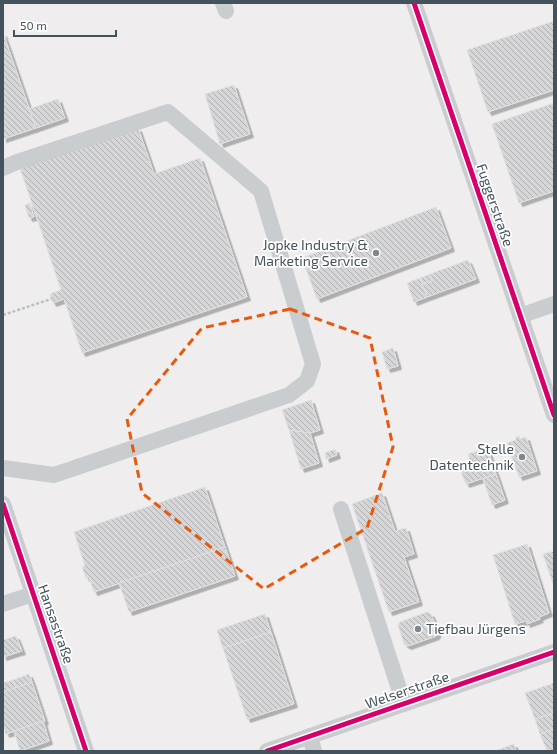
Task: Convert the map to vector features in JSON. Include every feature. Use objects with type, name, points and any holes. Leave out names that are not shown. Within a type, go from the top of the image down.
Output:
[{"type":"street","name":"Fuggerstraße","points":[[414,3],[554,415]]},
{"type":"street","points":[[3,168],[168,112],[261,191],[313,364],[307,381],[289,395],[54,475],[3,468]]},
{"type":"street","points":[[520,316],[554,304]]},
{"type":"street","name":"Hansastraße","points":[[3,504],[86,751]]},
{"type":"street","points":[[340,509],[404,704]]},
{"type":"street","points":[[3,604],[33,594]]},
{"type":"street","name":"Welserstraße","points":[[267,751],[312,744],[404,704],[554,652]]},
{"type":"path","points":[[3,315],[51,299]]},
{"type":"highlighted area","points":[[290,309],[370,338],[393,447],[367,528],[264,589],[142,493],[127,419],[202,328]]},
{"type":"building","points":[[554,21],[554,90],[488,112],[467,50]]},
{"type":"building","points":[[3,33],[36,128],[3,139]]},
{"type":"building","points":[[234,85],[250,134],[220,144],[205,94]]},
{"type":"building","points":[[58,99],[65,118],[36,128],[29,109]]},
{"type":"building","points":[[554,103],[554,191],[519,203],[492,124]]},
{"type":"building","points":[[138,128],[154,174],[200,158],[247,297],[82,353],[64,299],[53,303],[51,299],[50,294],[61,290],[20,168]]},
{"type":"building","points":[[30,203],[34,217],[29,218],[25,205]]},
{"type":"building","name":"Jopke Industry & Marketing Service","points":[[436,207],[451,248],[317,299],[302,258]]},
{"type":"building","points":[[468,260],[476,279],[427,297],[422,284],[432,281],[430,274]]},
{"type":"building","points":[[430,274],[432,281],[422,284],[420,278]]},
{"type":"building","points":[[420,278],[427,297],[414,302],[407,283]]},
{"type":"building","points":[[393,348],[398,366],[387,369],[382,352]]},
{"type":"building","points":[[311,400],[320,430],[310,433],[289,430],[282,410]]},
{"type":"building","points":[[289,430],[310,433],[319,463],[301,469]]},
{"type":"building","name":"Stelle Datentechnik","points":[[519,436],[520,439],[526,437],[537,471],[519,477],[507,443],[516,440],[516,437]]},
{"type":"building","points":[[487,448],[496,474],[466,484],[460,469],[472,465],[468,454]]},
{"type":"building","points":[[335,449],[337,455],[326,459],[325,453]]},
{"type":"building","points":[[496,474],[505,500],[492,505],[483,479]]},
{"type":"building","points":[[205,487],[225,547],[94,592],[89,577],[86,578],[82,567],[85,566],[74,532]]},
{"type":"building","points":[[382,493],[395,531],[406,528],[414,554],[404,557],[419,602],[389,612],[352,504]]},
{"type":"building","points":[[527,544],[549,613],[539,617],[540,619],[527,624],[526,621],[515,624],[493,555]]},
{"type":"building","points":[[225,547],[235,576],[129,612],[119,583]]},
{"type":"building","points":[[554,551],[554,587],[543,554]]},
{"type":"building","name":"Tiefbau Jürgens","points":[[427,612],[431,614],[438,632],[436,636],[408,646],[404,644],[398,625],[400,622]]},
{"type":"building","points":[[265,614],[271,633],[223,649],[217,630]]},
{"type":"building","points":[[271,632],[294,704],[247,719],[223,648]]},
{"type":"building","points":[[16,636],[22,651],[3,657],[3,640]]},
{"type":"building","points":[[29,674],[32,682],[16,688],[13,680]]},
{"type":"building","points":[[13,680],[16,688],[3,692],[3,683]]},
{"type":"building","points":[[32,682],[45,721],[6,734],[3,725],[3,692]]},
{"type":"building","points":[[554,683],[554,713],[535,719],[525,693]]},
{"type":"building","points":[[554,713],[554,729],[540,734],[535,719]]},
{"type":"building","points":[[43,721],[49,741],[20,751],[14,731]]},
{"type":"building","points":[[554,729],[554,751],[547,751],[540,734]]},
{"type":"building","points":[[514,744],[516,751],[495,751]]},
{"type":"cycle path","points":[[414,3],[554,415]]},
{"type":"cycle path","points":[[3,504],[86,751]]},
{"type":"cycle path","points":[[267,751],[554,652]]},
{"type":"place","name":"Jopke Industry & Marketing Service","points":[[376,253]]},
{"type":"place","name":"Stelle Datentechnik","points":[[522,457]]},
{"type":"place","name":"Tiefbau Jürgens","points":[[418,629]]}]
